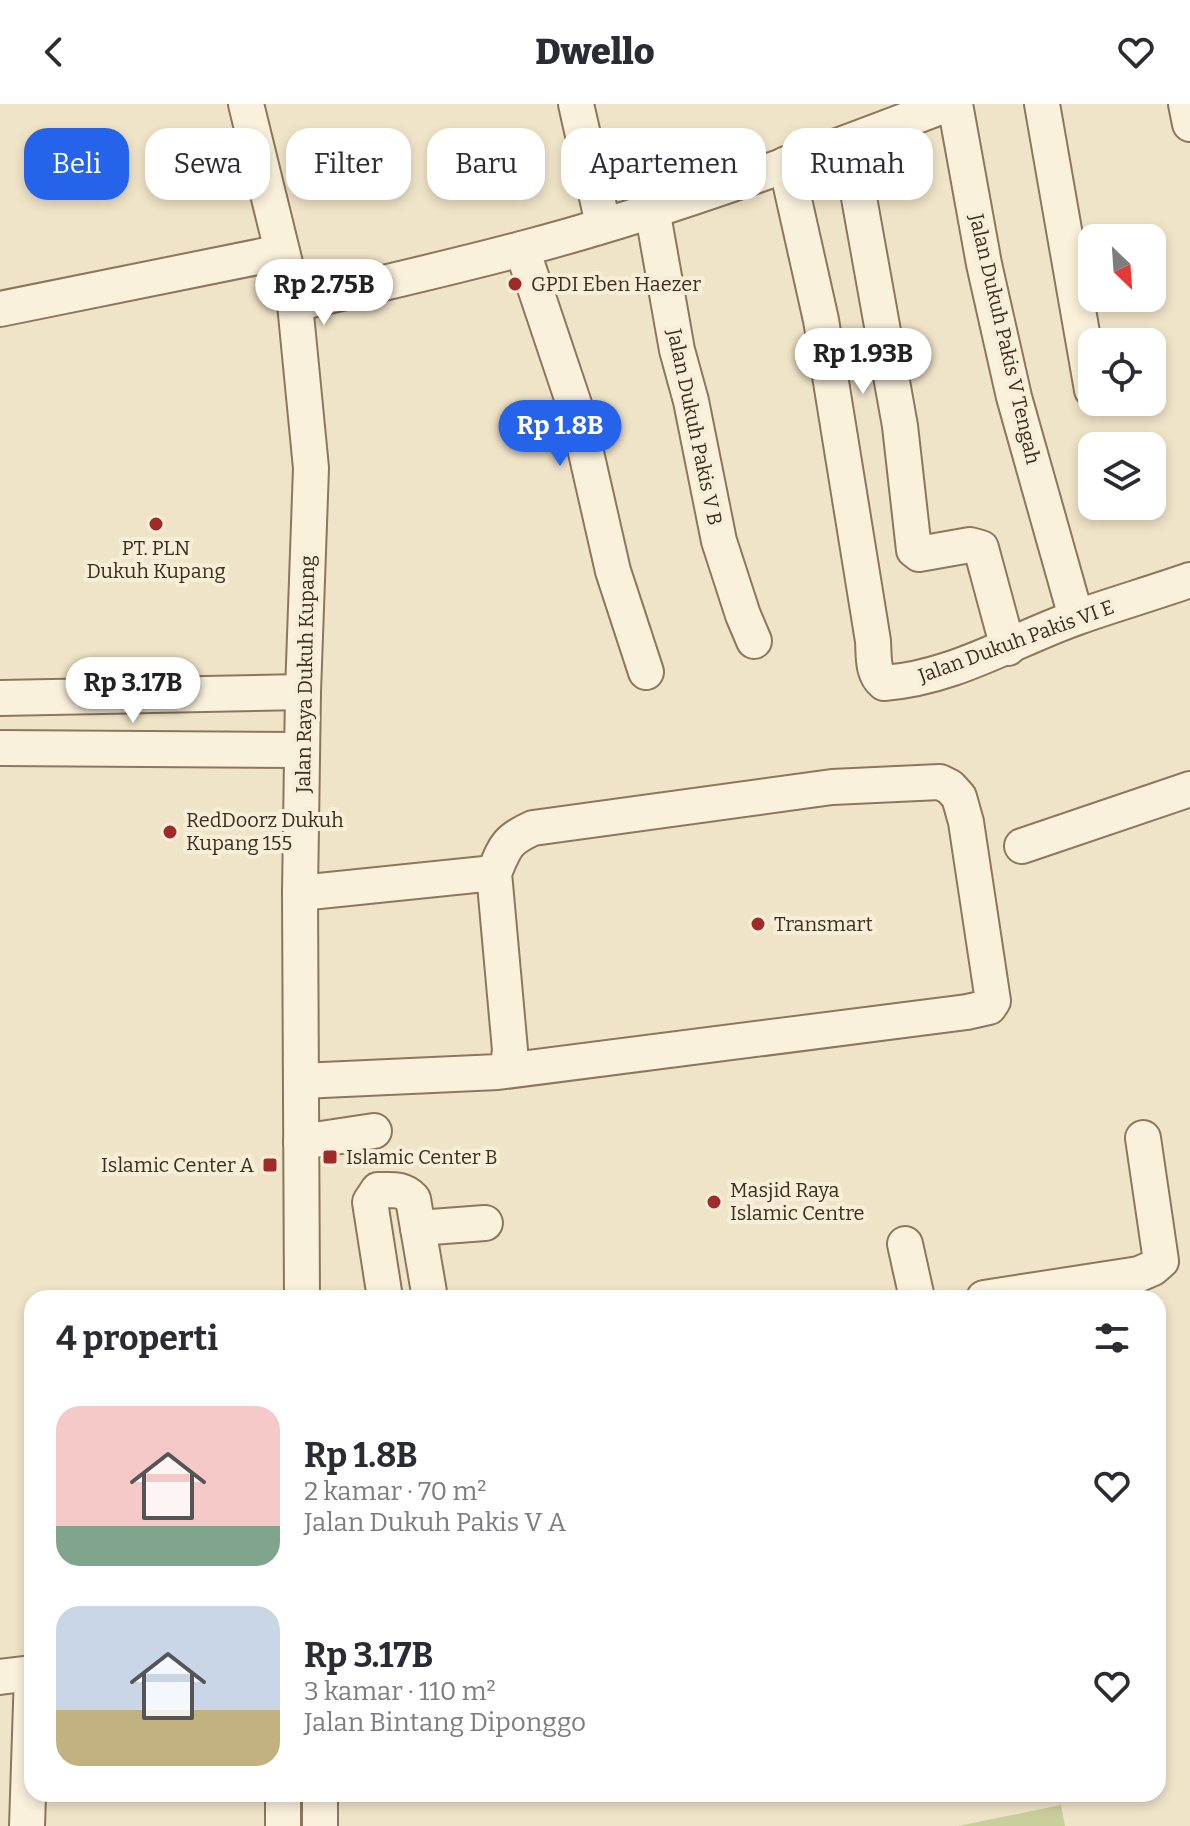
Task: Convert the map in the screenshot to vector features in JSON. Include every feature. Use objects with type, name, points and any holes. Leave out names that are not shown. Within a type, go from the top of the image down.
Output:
[{"type":"street","name":"Jalan Raya Dukuh Kupang","points":[[246,104],[295,304],[311,468],[300,893],[302,1290]]},
{"type":"street","points":[[576,104],[603,224]]},
{"type":"street","points":[[885,128],[948,104]]},
{"type":"street","name":"Jalan Dukuh Pakis V Tengah","points":[[955,104],[984,264],[1014,397],[1076,617]]},
{"type":"street","points":[[1042,104],[1081,328]]},
{"type":"street","points":[[1186,104],[1190,124]]},
{"type":"street","points":[[295,304],[522,249],[782,165]]},
{"type":"street","name":"Jalan Dukuh Pakis VI E","points":[[794,200],[821,320],[873,641],[875,673],[884,683],[931,676],[1008,648],[1076,617],[1190,580]]},
{"type":"street","points":[[860,200],[898,411],[914,550],[919,554],[970,545],[981,548],[1008,648]]},
{"type":"street","name":"Jalan Dukuh Pakis V B","points":[[652,209],[677,350],[691,401],[719,541],[754,641]]},
{"type":"street","points":[[522,249],[577,413],[613,571],[646,672]]},
{"type":"street","points":[[0,309],[282,252]]},
{"type":"street","points":[[0,698],[303,692]]},
{"type":"street","points":[[0,748],[302,750]]},
{"type":"street","points":[[301,1081],[498,1072],[989,1007],[993,1001],[966,822],[959,797],[940,782],[832,787],[533,828],[513,837],[494,873],[510,1050],[508,1065],[498,1072]]},
{"type":"street","points":[[1022,846],[1190,789]]},
{"type":"street","points":[[300,893],[494,873]]},
{"type":"street","points":[[301,1142],[374,1131]]},
{"type":"street","points":[[1036,1290],[1139,1274],[1161,1261],[1143,1138]]},
{"type":"street","points":[[384,1290],[370,1202],[378,1190],[399,1190],[413,1199],[429,1290]]},
{"type":"street","points":[[418,1228],[485,1223]]},
{"type":"street","points":[[905,1244],[915,1290]]},
{"type":"street","points":[[0,1677],[24,1674]]},
{"type":"street","points":[[27,1826],[28,1802]]},
{"type":"street","points":[[283,1802],[283,1826]]},
{"type":"street","points":[[320,1802],[320,1826]]},
{"type":"green space","points":[[1061,1805],[1065,1826],[958,1826]]},
{"type":"place","name":"GPDI Eben Haezer","points":[[515,284]]},
{"type":"place","name":"PT. PLN Dukuh Kupang","points":[[156,524]]},
{"type":"place","name":"RedDoorz Dukuh Kupang 155","points":[[170,832]]},
{"type":"place","name":"Transmart","points":[[758,924]]},
{"type":"place","name":"Islamic Center B","points":[[330,1157]]},
{"type":"place","name":"Islamic Center A","points":[[270,1165]]},
{"type":"place","name":"Masjid Raya Islamic Centre","points":[[714,1202]]}]
